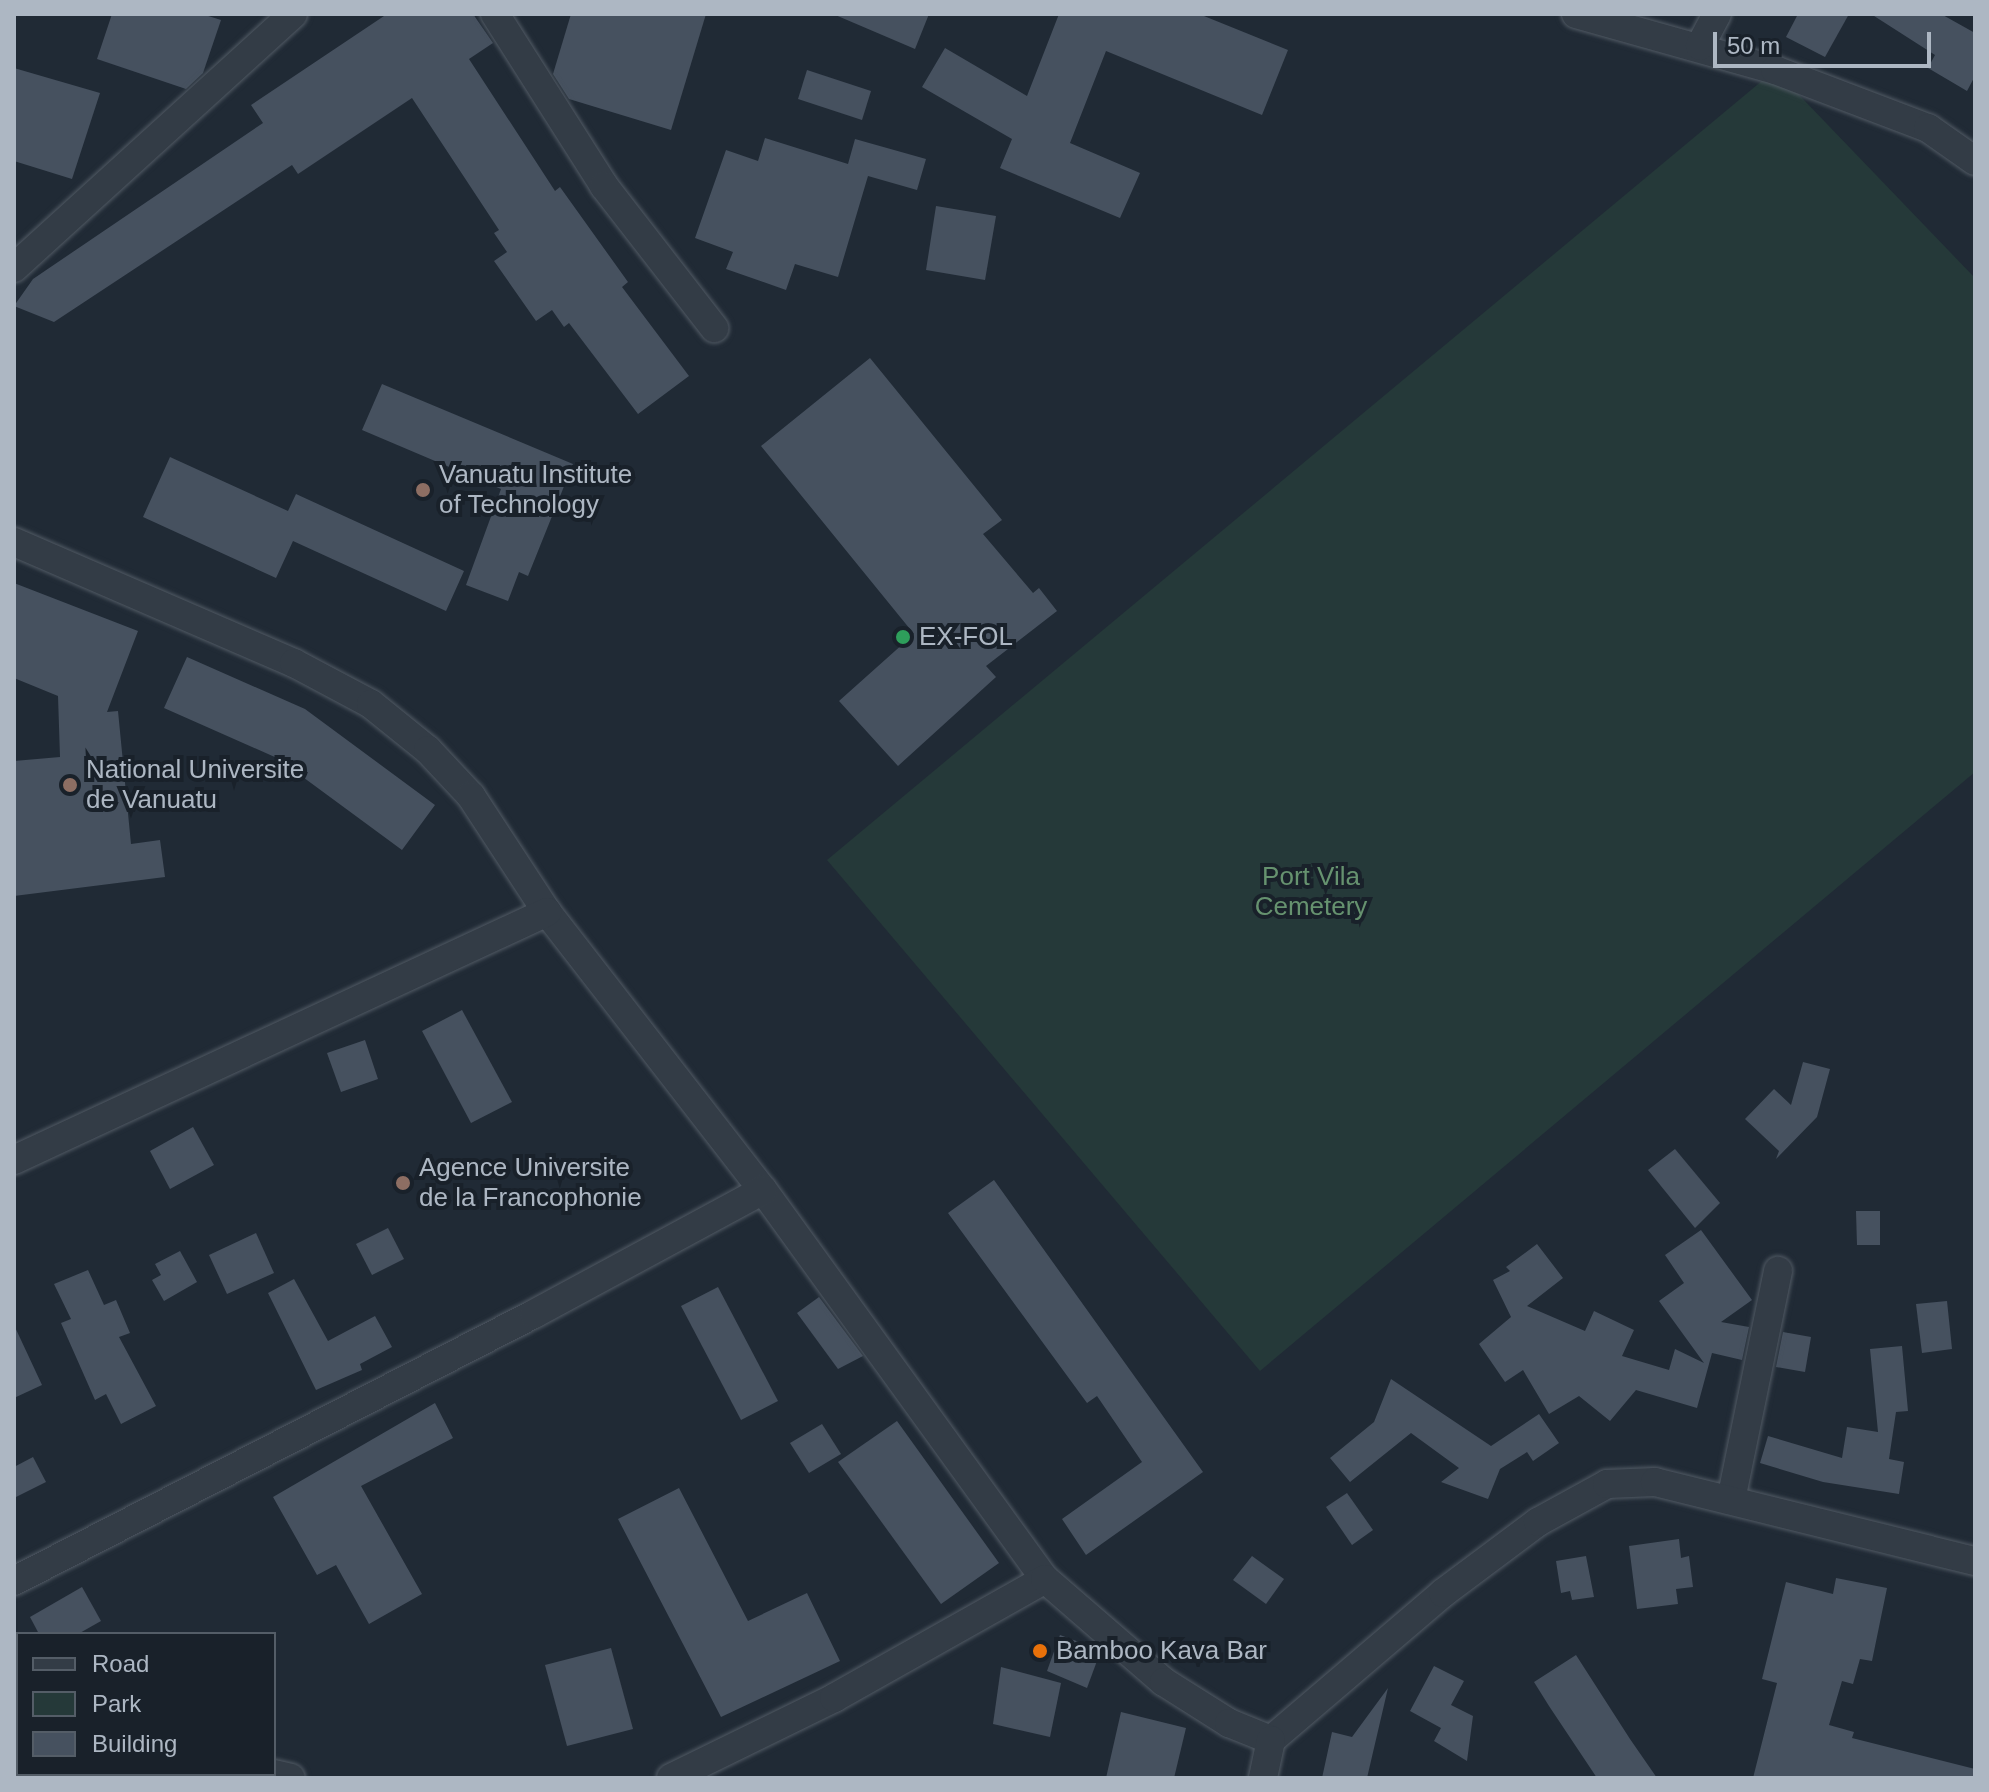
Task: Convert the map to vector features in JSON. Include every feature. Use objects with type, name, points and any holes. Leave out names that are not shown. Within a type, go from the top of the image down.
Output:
[{"type":"street","points":[[14,268],[293,14]]},
{"type":"street","points":[[495,14],[604,186],[714,328]]},
{"type":"street","points":[[1576,14],[1700,46],[1928,128],[1975,161]]},
{"type":"street","points":[[1700,46],[1717,14]]},
{"type":"street","points":[[14,542],[294,663],[371,704],[428,750],[471,796],[547,912],[763,1190],[1045,1579],[1164,1682],[1229,1723],[1271,1740]]},
{"type":"street","points":[[14,1160],[547,912]]},
{"type":"street","points":[[14,1581],[534,1314],[763,1190]]},
{"type":"street","points":[[1731,1500],[1778,1271]]},
{"type":"street","points":[[1263,1778],[1271,1740],[1443,1593],[1575,1498],[1607,1484],[1631,1481],[1731,1500],[1975,1561]]},
{"type":"street","points":[[671,1778],[834,1698],[1045,1579]]},
{"type":"green space","name":"Port Vila Cemetery","points":[[1775,70],[1975,278],[1975,772],[1260,1371],[827,860]]},
{"type":"green space","points":[[16,1768],[16,1776],[238,1778],[14,1778]]},
{"type":"building","points":[[112,14],[202,14],[221,20],[203,73],[186,89],[97,59]]},
{"type":"building","points":[[387,14],[473,14],[493,43],[469,59],[555,191],[560,187],[628,282],[622,287],[689,376],[638,414],[569,323],[564,327],[552,310],[536,321],[494,261],[507,252],[494,233],[499,230],[412,98],[298,174],[292,165],[54,322],[14,306],[33,279],[263,123],[251,105]]},
{"type":"building","points":[[571,14],[706,14],[671,130],[569,99],[553,74]]},
{"type":"building","points":[[833,14],[929,14],[915,49]]},
{"type":"building","points":[[1059,14],[1199,14],[1288,50],[1262,115],[1106,51],[1070,143],[1140,173],[1120,218],[1000,168],[1012,139],[922,87],[945,48],[1027,96]]},
{"type":"building","points":[[1798,14],[1849,14],[1825,57],[1786,37]]},
{"type":"building","points":[[1871,14],[1941,14],[1975,33],[1975,76],[1967,91],[1928,68],[1935,55]]},
{"type":"building","points":[[14,68],[100,93],[72,179],[14,161]]},
{"type":"building","points":[[807,70],[871,91],[862,120],[798,99]]},
{"type":"building","points":[[765,138],[848,164],[855,139],[926,159],[917,190],[868,176],[838,277],[795,264],[786,290],[726,269],[733,252],[695,238],[726,150],[758,161]]},
{"type":"building","points":[[936,206],[996,216],[985,280],[926,270]]},
{"type":"building","points":[[870,358],[1002,520],[983,534],[1033,593],[1039,588],[1057,611],[986,666],[996,677],[898,766],[839,701],[914,634],[761,446]]},
{"type":"building","points":[[382,384],[573,464],[528,576],[519,572],[508,601],[466,585],[501,489],[362,430]]},
{"type":"building","points":[[170,457],[288,511],[296,494],[464,571],[446,611],[293,541],[276,578],[143,517]]},
{"type":"building","points":[[14,583],[138,631],[107,712],[118,711],[131,844],[160,840],[165,877],[14,896],[14,761],[60,757],[58,696],[14,678]]},
{"type":"building","points":[[187,657],[305,709],[435,805],[402,850],[277,758],[164,708]]},
{"type":"building","points":[[462,1010],[512,1102],[471,1123],[422,1031]]},
{"type":"building","points":[[365,1040],[378,1079],[341,1092],[327,1053]]},
{"type":"building","points":[[1803,1062],[1830,1069],[1817,1117],[1776,1159],[1779,1151],[1745,1119],[1774,1089],[1791,1105]]},
{"type":"building","points":[[193,1127],[214,1165],[170,1189],[150,1151]]},
{"type":"building","points":[[1675,1149],[1720,1203],[1695,1228],[1648,1170]]},
{"type":"building","points":[[994,1180],[1203,1472],[1086,1555],[1062,1519],[1142,1462],[1097,1396],[1087,1403],[948,1213]]},
{"type":"building","points":[[1856,1211],[1880,1211],[1880,1245],[1857,1245]]},
{"type":"building","points":[[388,1228],[404,1259],[372,1275],[356,1244]]},
{"type":"building","points":[[1701,1230],[1752,1300],[1721,1322],[1749,1327],[1742,1360],[1712,1353],[1697,1408],[1636,1390],[1610,1421],[1579,1396],[1549,1414],[1523,1370],[1505,1382],[1479,1344],[1511,1317],[1493,1280],[1510,1271],[1506,1267],[1537,1244],[1563,1278],[1527,1306],[1585,1331],[1594,1311],[1634,1330],[1622,1356],[1669,1370],[1675,1349],[1704,1363],[1659,1301],[1684,1283],[1665,1255]]},
{"type":"building","points":[[256,1233],[274,1273],[227,1294],[209,1255]]},
{"type":"building","points":[[180,1251],[197,1282],[164,1301],[152,1280],[161,1275],[155,1264]]},
{"type":"building","points":[[88,1270],[104,1305],[116,1300],[130,1333],[119,1337],[156,1406],[121,1424],[106,1394],[95,1400],[61,1323],[71,1319],[54,1284]]},
{"type":"building","points":[[294,1279],[328,1341],[375,1316],[392,1347],[360,1364],[362,1370],[316,1390],[268,1293]]},
{"type":"building","points":[[718,1287],[778,1401],[741,1420],[681,1306]]},
{"type":"building","points":[[819,1297],[863,1356],[838,1369],[797,1313]]},
{"type":"building","points":[[1947,1301],[1952,1349],[1922,1353],[1916,1304]]},
{"type":"building","points":[[14,1325],[42,1385],[14,1398]]},
{"type":"building","points":[[1783,1332],[1811,1337],[1805,1372],[1776,1367]]},
{"type":"building","points":[[1902,1346],[1908,1411],[1896,1412],[1889,1459],[1904,1462],[1899,1494],[1823,1482],[1760,1463],[1768,1436],[1842,1458],[1847,1427],[1878,1432],[1870,1349]]},
{"type":"building","points":[[1391,1379],[1491,1446],[1539,1414],[1559,1443],[1533,1461],[1527,1452],[1500,1469],[1488,1499],[1441,1482],[1459,1468],[1411,1433],[1350,1482],[1330,1458],[1374,1422]]},
{"type":"building","points":[[435,1403],[453,1438],[361,1486],[422,1594],[369,1624],[336,1565],[317,1575],[273,1497]]},
{"type":"building","points":[[897,1421],[999,1563],[941,1604],[838,1462]]},
{"type":"building","points":[[822,1424],[841,1454],[809,1473],[790,1443]]},
{"type":"building","points":[[33,1457],[46,1482],[14,1498],[14,1467]]},
{"type":"building","points":[[679,1488],[748,1621],[807,1593],[840,1661],[721,1717],[618,1519]]},
{"type":"building","points":[[1347,1493],[1373,1530],[1352,1545],[1326,1507]]},
{"type":"building","points":[[1679,1539],[1681,1558],[1689,1556],[1693,1587],[1676,1589],[1678,1604],[1637,1609],[1629,1546]]},
{"type":"building","points":[[1252,1556],[1284,1579],[1266,1604],[1233,1580]]},
{"type":"building","points":[[1586,1556],[1594,1597],[1572,1600],[1570,1591],[1561,1593],[1556,1561]]},
{"type":"building","points":[[1836,1578],[1887,1588],[1872,1661],[1860,1659],[1853,1684],[1842,1681],[1829,1725],[1854,1732],[1852,1738],[1975,1769],[1975,1778],[1753,1778],[1777,1683],[1762,1679],[1786,1582],[1833,1594]]},
{"type":"building","points":[[82,1587],[101,1621],[82,1632],[38,1632],[30,1617]]},
{"type":"building","points":[[1060,1635],[1101,1650],[1087,1688],[1047,1671]]},
{"type":"building","points":[[611,1648],[633,1729],[567,1746],[545,1665]]},
{"type":"building","points":[[1576,1655],[1657,1778],[1597,1778],[1549,1706],[1534,1682]]},
{"type":"building","points":[[1434,1666],[1464,1681],[1451,1705],[1473,1716],[1467,1761],[1434,1741],[1441,1728],[1410,1711]]},
{"type":"building","points":[[1001,1667],[1061,1683],[1050,1737],[993,1724]]},
{"type":"building","points":[[1388,1688],[1367,1778],[1322,1778],[1332,1732],[1352,1737]]},
{"type":"building","points":[[1121,1712],[1186,1728],[1174,1778],[1106,1778]]},
{"type":"place","name":"Vanuatu Institute of Technology","points":[[423,490]]},
{"type":"place","name":"EX-FOL","points":[[903,637]]},
{"type":"place","name":"National Universite de Vanuatu","points":[[70,785]]},
{"type":"place","name":"Agence Universite de la Francophonie","points":[[403,1183]]},
{"type":"place","name":"Bamboo Kava Bar","points":[[1040,1651]]}]
